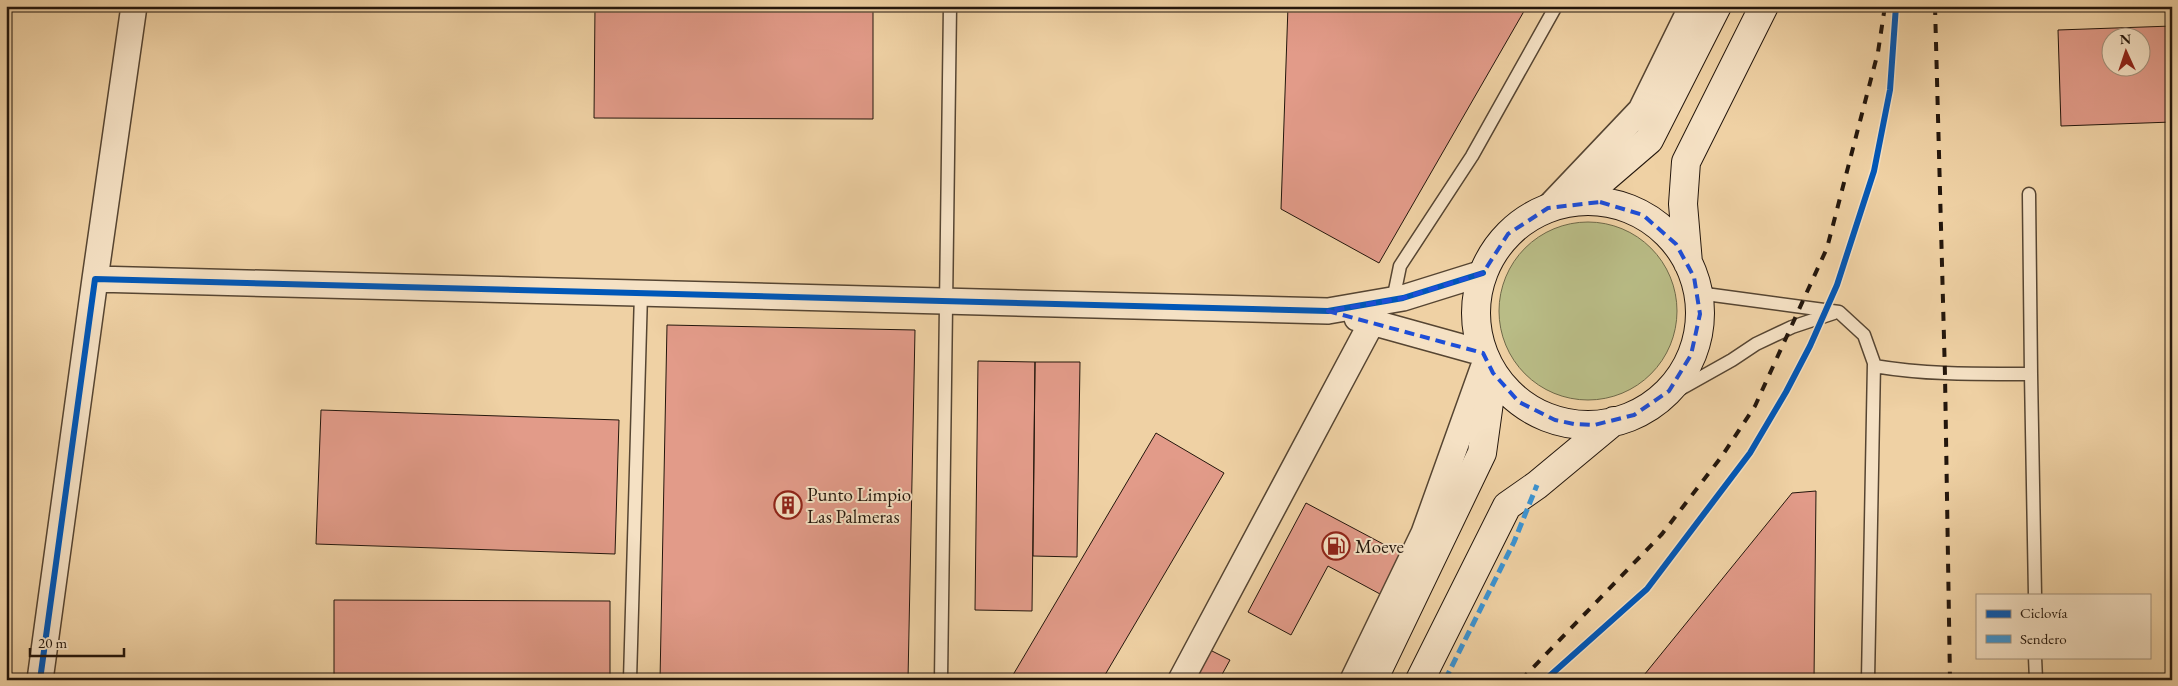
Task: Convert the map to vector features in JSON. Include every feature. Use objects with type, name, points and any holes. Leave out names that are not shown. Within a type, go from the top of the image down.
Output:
[{"type":"main road","points":[[1578,201],[1649,140],[1717,6]]},
{"type":"main road","points":[[1420,680],[1507,506],[1624,418],[1652,404],[1682,374],[1692,355],[1698,335],[1700,314],[1698,293],[1688,263],[1683,204],[1686,162],[1764,6]]},
{"type":"main road","points":[[1373,680],[1482,453],[1487,362],[1476,327],[1476,299],[1482,273],[1493,252],[1508,234],[1526,219],[1548,208],[1578,201],[1600,202],[1615,204],[1643,215],[1661,228],[1676,244],[1688,263]]},
{"type":"main road","points":[[1487,362],[1520,402],[1555,420],[1574,424],[1594,424],[1624,418]]},
{"type":"street","points":[[40,680],[134,6]]},
{"type":"street","points":[[1548,208],[1641,110],[1692,6]]},
{"type":"street","points":[[95,279],[1328,311],[1393,300],[1482,273]]},
{"type":"street","points":[[1328,311],[1372,322],[1487,362],[1424,533],[1352,680]]},
{"type":"street","points":[[1181,680],[1372,322]]},
{"type":"lane","points":[[940,680],[950,6]]},
{"type":"lane","points":[[1393,300],[1400,266],[1472,156],[1556,6]]},
{"type":"lane","points":[[2030,194],[2035,594]]},
{"type":"lane","points":[[630,680],[641,293]]},
{"type":"lane","points":[[1698,293],[1839,312],[1864,335],[1874,366],[1868,680]]},
{"type":"lane","points":[[1624,418],[1732,360],[1756,344],[1792,327],[1839,312]]},
{"type":"lane","points":[[1874,366],[1912,373],[2032,374]]},
{"type":"lane","points":[[2035,658],[2036,680]]},
{"type":"highlighted area","points":[[1600,202],[1643,215],[1676,244],[1694,277],[1700,314],[1691,355],[1669,391],[1634,415],[1594,425],[1574,424],[1555,420],[1519,402],[1493,373],[1483,353],[1328,311],[1403,298],[1483,273],[1508,234],[1548,208]]},
{"type":"green space","points":[[1588,222],[1622,229],[1637,237],[1651,248],[1662,262],[1670,277],[1677,311],[1670,345],[1662,360],[1651,374],[1637,385],[1622,393],[1588,400],[1554,393],[1539,385],[1525,374],[1514,360],[1506,345],[1499,311],[1506,277],[1514,262],[1525,248],[1539,237],[1554,229]]},
{"type":"building","points":[[595,6],[873,6],[873,119],[594,118]]},
{"type":"building","points":[[1288,6],[1527,6],[1379,263],[1281,209]]},
{"type":"building","points":[[2172,26],[2172,122],[2061,126],[2058,30],[2100,29],[2100,78],[2150,78],[2150,28],[2115,28]]},
{"type":"building","name":"Punto Limpio Las Palmeras","points":[[667,325],[915,330],[908,680],[660,680]]},
{"type":"building","points":[[978,361],[1035,362],[1032,611],[975,610]]},
{"type":"building","points":[[1035,362],[1080,362],[1077,557],[1033,556]]},
{"type":"building","points":[[321,410],[619,420],[615,554],[316,544]]},
{"type":"building","points":[[1156,433],[1224,473],[1102,680],[1010,680]]},
{"type":"building","points":[[1816,491],[1814,680],[1640,680],[1792,493]]},
{"type":"building","points":[[1306,503],[1402,554],[1380,594],[1328,566],[1291,635],[1248,612]]},
{"type":"building","points":[[334,600],[610,601],[610,680],[334,680]]},
{"type":"building","points":[[1210,650],[1230,660],[1219,680],[1194,680]]},
{"type":"railway","points":[[1521,680],[1662,534],[1722,456],[1755,406],[1827,248],[1878,52],[1885,6]]},
{"type":"railway","points":[[1935,6],[1945,375],[1950,680]]},
{"type":"marked path","points":[[1445,680],[1514,542],[1537,485]]},
{"type":"cycle path","points":[[1545,680],[1647,589],[1750,453],[1786,392],[1810,346],[1837,285],[1874,171],[1890,90],[1896,6]]},
{"type":"cycle path","points":[[40,680],[95,279],[1328,311],[1403,298],[1483,273]]},
{"type":"place","name":"Punto Limpio Las Palmeras","points":[[788,505]]},
{"type":"place","name":"Moeve","points":[[1336,546]]}]
